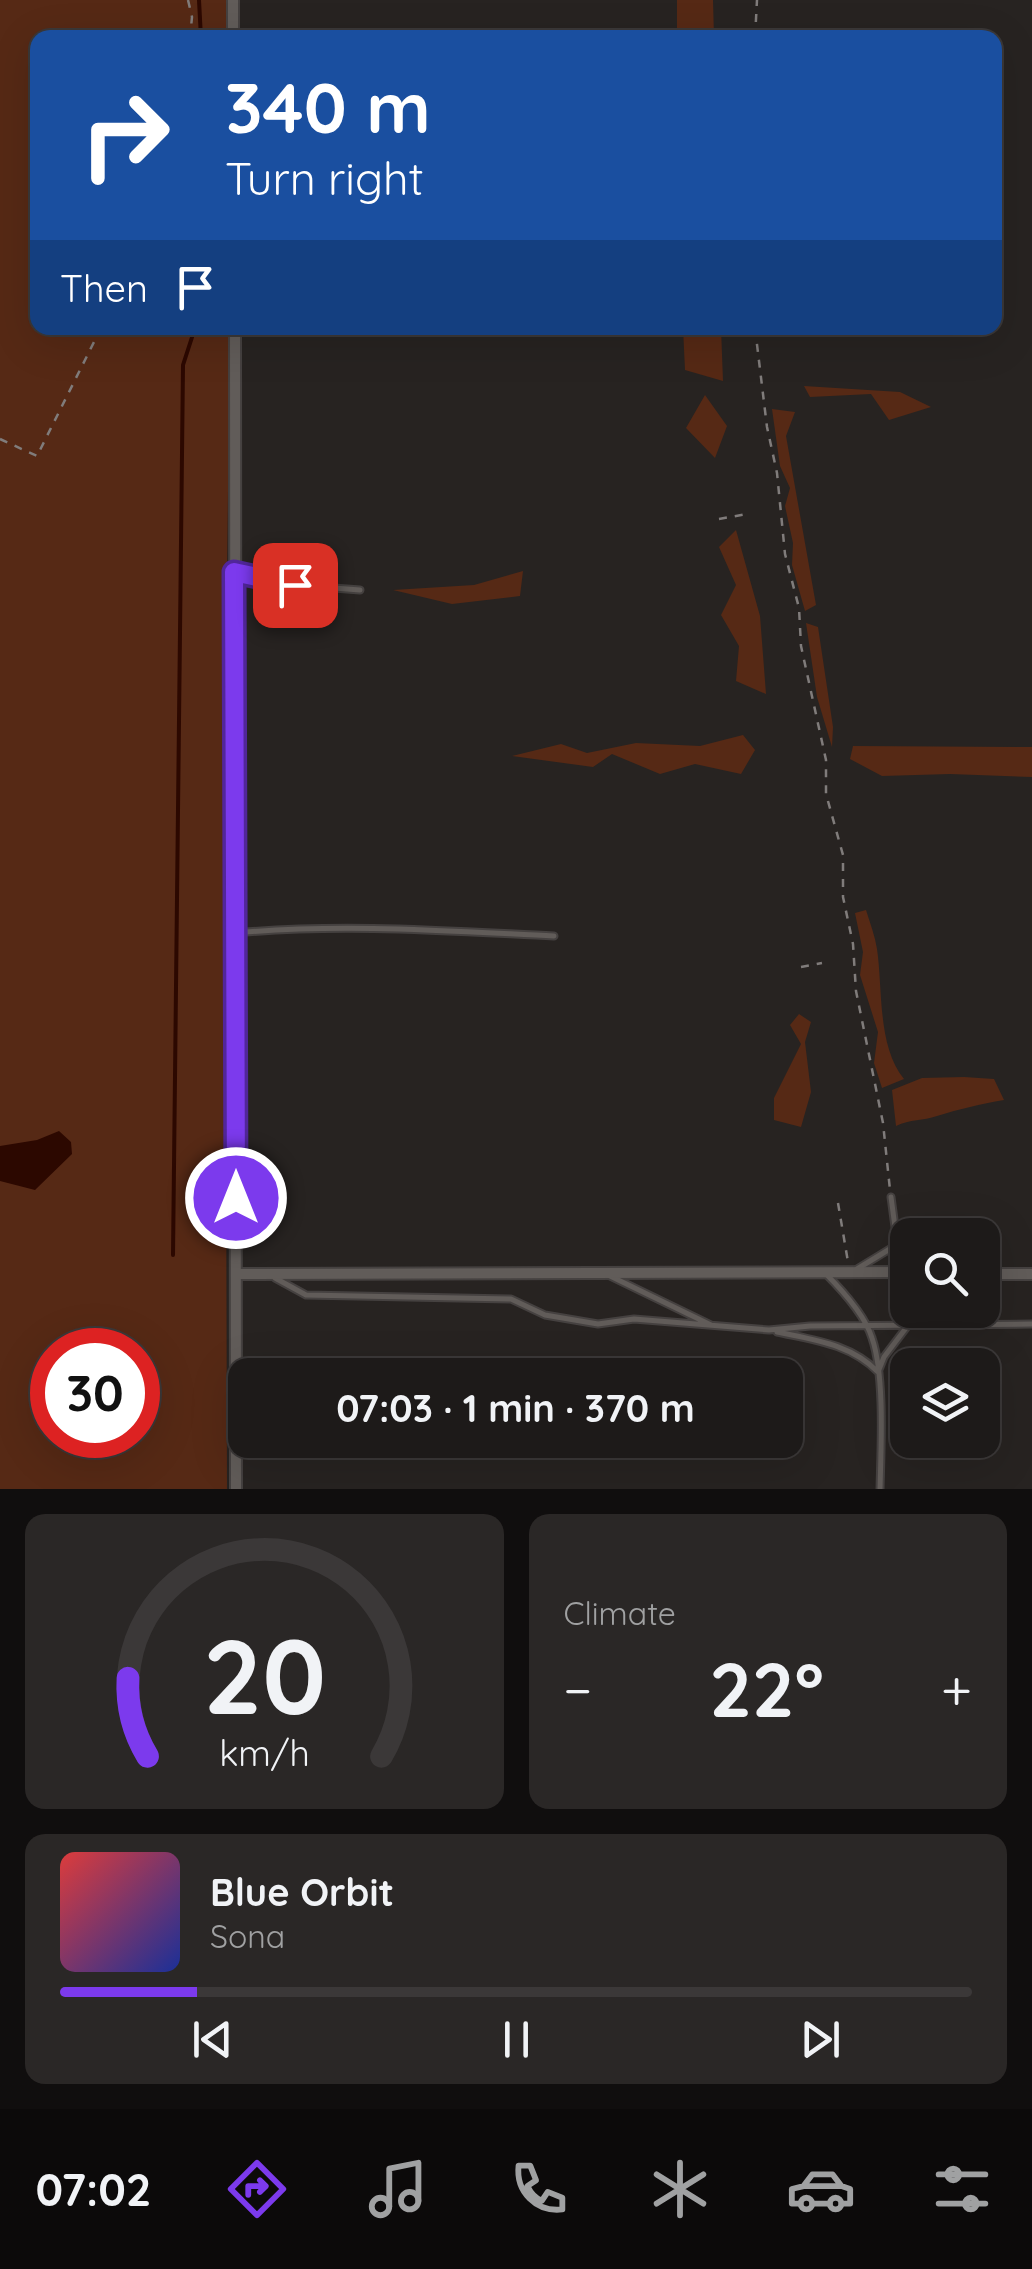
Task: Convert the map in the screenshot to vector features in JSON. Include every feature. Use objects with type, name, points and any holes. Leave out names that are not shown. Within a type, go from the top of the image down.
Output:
[{"type":"street","points":[[233,0],[234,30]]},
{"type":"street","points":[[235,335],[236,1489]]},
{"type":"street","points":[[236,1274],[890,1272]]},
{"type":"street","points":[[1000,1274],[1032,1274]]},
{"type":"lane","points":[[234,572],[295,585],[360,590]]},
{"type":"lane","points":[[236,934],[268,930],[438,931],[554,936]]},
{"type":"lane","points":[[891,1196],[894,1218]]},
{"type":"lane","points":[[850,1273],[890,1249]]},
{"type":"lane","points":[[825,1273],[872,1336],[878,1372],[880,1489]]},
{"type":"lane","points":[[268,1274],[306,1295],[493,1298],[511,1300],[545,1315],[598,1324],[634,1319],[770,1330],[890,1326]]},
{"type":"lane","points":[[605,1274],[712,1326]]},
{"type":"lane","points":[[1000,1325],[1032,1324]]},
{"type":"lane","points":[[878,1372],[906,1328]]},
{"type":"lane","points":[[770,1330],[845,1348],[863,1356],[878,1372]]},
{"type":"path","points":[[188,0],[191,30]]},
{"type":"path","points":[[755,30],[757,0]]},
{"type":"path","points":[[0,439],[37,456],[97,335]]},
{"type":"path","points":[[755,335],[785,554],[799,608],[801,646],[826,760],[826,794],[843,855],[842,897],[853,944],[861,1020],[883,1123],[891,1196]]},
{"type":"path","points":[[719,519],[747,514]]},
{"type":"path","points":[[801,968],[822,963]]},
{"type":"path","points":[[838,1203],[850,1273]]},
{"type":"shaded area","points":[[0,0],[229,0],[229,30],[30,30],[30,335],[230,335],[225,737],[227,1489],[0,1489]]},
{"type":"shaded area","points":[[677,0],[713,0],[714,30],[677,30]]},
{"type":"shaded area","points":[[683,335],[721,335],[723,381],[685,370]]},
{"type":"shaded area","points":[[804,386],[900,392],[931,407],[889,420],[871,394],[810,397]]},
{"type":"shaded area","points":[[705,395],[727,426],[715,458],[686,428]]},
{"type":"shaded area","points":[[772,409],[795,412],[786,436],[816,605],[805,611],[792,565],[793,543],[785,506],[790,488],[780,466]]},
{"type":"shaded area","points":[[736,530],[760,616],[766,694],[736,681],[739,646],[721,615],[736,585],[719,547]]},
{"type":"shaded area","points":[[523,571],[520,596],[452,604],[393,590],[474,585]]},
{"type":"shaded area","points":[[806,623],[818,627],[833,727],[832,747],[817,697]]},
{"type":"shaded area","points":[[743,735],[755,750],[741,774],[695,764],[660,774],[612,754],[593,767],[512,756],[561,744],[587,753],[636,743],[700,746]]},
{"type":"shaded area","points":[[853,746],[1032,747],[1032,777],[882,776],[850,759]]},
{"type":"shaded area","points":[[866,910],[877,949],[885,1034],[895,1066],[904,1079],[882,1088],[874,1063],[878,1032],[860,975],[863,952],[855,913]]},
{"type":"shaded area","points":[[799,1014],[811,1022],[805,1042],[811,1092],[801,1127],[774,1120],[774,1098],[801,1044],[790,1025]]},
{"type":"shaded area","points":[[922,1078],[994,1079],[1004,1100],[896,1126],[892,1090]]},
{"type":"shaded area","points":[[59,1131],[71,1142],[72,1154],[35,1190],[0,1181],[0,1146],[37,1140]]},
{"type":"waterway","points":[[199,0],[201,30]]},
{"type":"waterway","points":[[173,1255],[183,365],[193,335]]},
{"type":"route","points":[[236,1198],[234,572],[295,585]]}]
